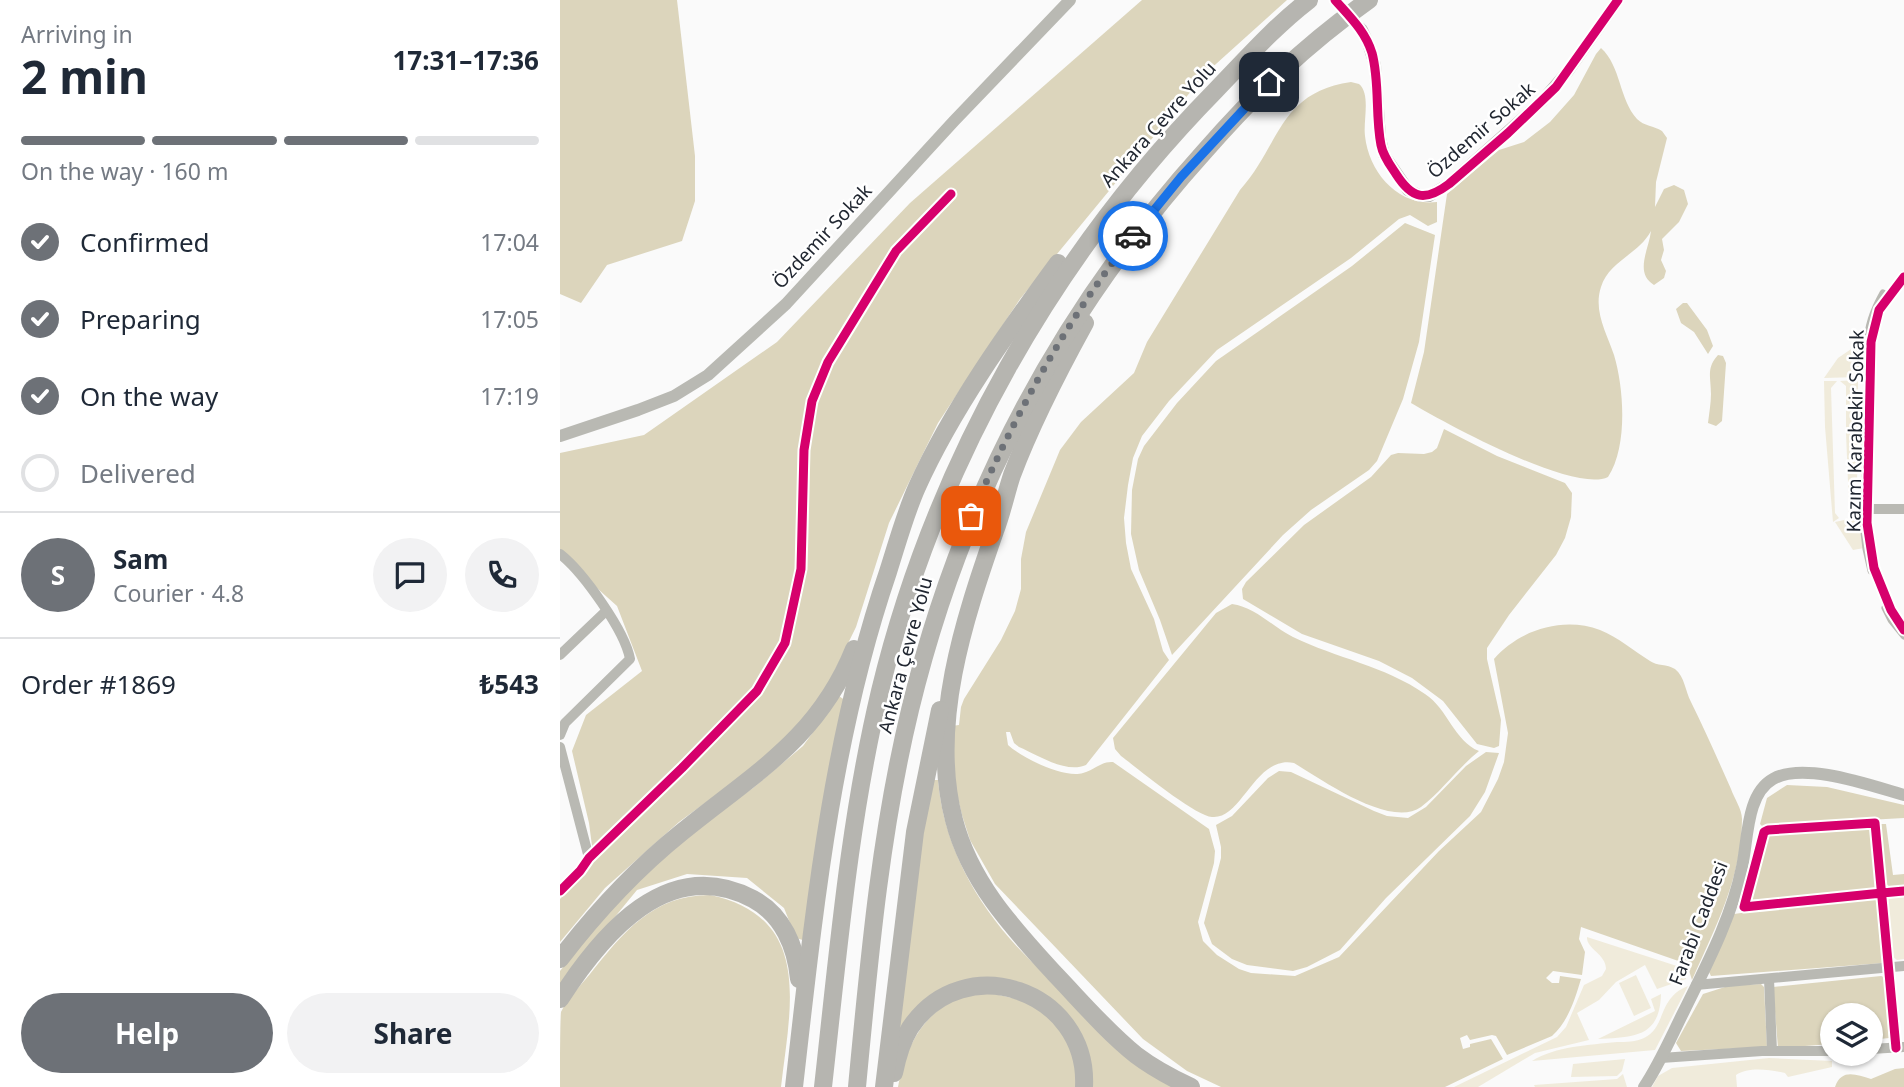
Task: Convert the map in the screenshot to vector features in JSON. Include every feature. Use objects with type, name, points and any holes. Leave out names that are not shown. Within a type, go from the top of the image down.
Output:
[{"type":"highway","name":"Ankara Çevre Yolu","points":[[823,1087],[846,881],[867,750],[906,599],[954,476],[992,396],[1041,310],[1083,245],[1166,142],[1278,24],[1309,0]]},
{"type":"highway","name":"Ankara Çevre Yolu","points":[[856,1087],[878,884],[898,763],[926,647],[971,516],[1018,416],[1081,310],[1135,234],[1181,177],[1245,106],[1306,47],[1368,0]]},
{"type":"highway","points":[[560,959],[586,924],[639,870],[681,832],[781,755],[824,706],[852,655],[916,489],[948,428],[984,371],[1044,282],[1112,190],[1216,78],[1278,24]]},
{"type":"highway","points":[[884,1087],[920,796],[946,688],[1011,477],[1061,366],[1100,298],[1245,106]]},
{"type":"highway","points":[[795,1084],[821,858],[839,751],[863,649],[916,489]]},
{"type":"highway","points":[[972,603],[952,685],[945,753],[954,820],[971,866],[996,907],[1115,1035],[1148,1063],[1191,1087]]},
{"type":"highway","points":[[560,999],[615,930],[654,898],[694,885],[735,890],[757,901],[775,917],[795,950],[799,979],[795,1084]]},
{"type":"highway","points":[[892,1087],[904,1038],[918,1018],[950,995],[968,988],[988,986],[1005,987],[1025,993],[1061,1017],[1079,1049],[1084,1070],[1084,1087]]},
{"type":"street","name":"Özdemir Sokak","points":[[560,436],[674,396],[708,375],[786,304],[954,121],[1070,0]]},
{"type":"street","name":"Özdemir Sokak","points":[[1362,30],[1375,65],[1380,138],[1384,155],[1408,190],[1421,196],[1429,196],[1448,184],[1542,101],[1568,71],[1618,0]]},
{"type":"street","points":[[560,891],[589,858],[757,691],[785,643],[801,569],[804,450],[812,401],[828,362],[896,251],[951,194]]},
{"type":"street","name":"Kazım Karabekir Sokak","points":[[1904,277],[1888,296],[1876,318],[1871,342],[1868,509],[1874,568],[1891,610],[1904,630]]},
{"type":"street","points":[[1888,296],[1884,293],[1873,311],[1867,339],[1864,531],[1868,563],[1878,590],[1891,620],[1904,636]]},
{"type":"street","points":[[1868,509],[1904,509]]},
{"type":"street","points":[[560,554],[586,580],[627,645],[630,659],[565,723],[560,735]]},
{"type":"street","points":[[560,654],[606,611]]},
{"type":"street","points":[[560,747],[589,858]]},
{"type":"street","name":"Farabi Caddesi","points":[[1644,1087],[1696,985],[1734,897],[1751,814],[1766,785],[1782,775],[1805,773],[1853,781],[1904,795]]},
{"type":"street","points":[[1900,1047],[1888,968],[1882,893],[1875,823],[1768,830],[1762,837],[1744,907],[1882,893],[1904,891]]},
{"type":"street","points":[[1696,985],[1904,967]]},
{"type":"street","points":[[1769,979],[1772,1051]]},
{"type":"street","points":[[1661,1058],[1772,1051],[1820,1052]]},
{"type":"shaded area","points":[[560,0],[677,0],[695,156],[695,201],[682,241],[607,265],[581,303],[560,294]]},
{"type":"shaded area","points":[[1142,0],[1287,0],[1206,73],[1020,299],[938,423],[889,523],[856,627],[819,703],[764,760],[679,822],[605,888],[560,942],[560,899],[594,861],[589,823],[572,751],[586,715],[642,671],[617,606],[560,555],[560,453],[644,435],[777,342],[910,203]]},
{"type":"shaded area","points":[[1601,48],[1613,64],[1631,111],[1637,119],[1662,131],[1667,138],[1656,182],[1655,207],[1664,189],[1674,185],[1684,190],[1688,204],[1679,222],[1662,239],[1664,250],[1661,260],[1666,271],[1664,278],[1654,285],[1645,274],[1644,260],[1651,231],[1639,246],[1610,271],[1601,287],[1600,314],[1617,368],[1622,417],[1619,450],[1608,477],[1591,480],[1568,475],[1510,454],[1411,403],[1424,352],[1447,194],[1499,150],[1524,142],[1550,122],[1574,95]]},
{"type":"shaded area","points":[[1351,82],[1359,84],[1365,94],[1365,136],[1373,163],[1388,185],[1399,193],[1410,199],[1437,202],[1437,222],[1428,226],[1410,215],[1399,219],[1351,258],[1217,350],[1169,401],[1142,436],[1133,458],[1124,518],[1131,569],[1169,660],[1086,765],[1070,767],[1043,759],[1019,747],[1014,743],[1010,732],[1006,732],[1008,745],[1033,761],[1066,773],[1083,773],[1113,762],[1209,829],[1215,851],[1198,922],[1203,941],[1217,955],[1251,973],[1295,976],[1339,957],[1439,851],[1481,812],[1504,762],[1508,733],[1494,659],[1516,640],[1542,628],[1571,625],[1600,630],[1653,663],[1672,667],[1678,672],[1739,807],[1742,819],[1741,840],[1726,902],[1692,980],[1687,964],[1581,927],[1579,939],[1585,952],[1582,975],[1553,971],[1546,978],[1552,983],[1559,983],[1560,976],[1581,979],[1570,1010],[1558,1030],[1552,1036],[1507,1055],[1496,1036],[1470,1040],[1467,1035],[1460,1038],[1463,1049],[1470,1047],[1470,1044],[1491,1039],[1503,1059],[1445,1087],[1221,1087],[1187,1071],[1143,1039],[995,884],[970,840],[962,815],[956,790],[951,726],[959,725],[964,699],[1001,640],[1015,611],[1021,589],[1021,559],[1026,532],[1060,450],[1081,422],[1134,373],[1147,342],[1240,190],[1295,109],[1309,97],[1327,88]]},
{"type":"shaded area","points":[[1405,223],[1435,235],[1419,342],[1403,399],[1377,461],[1369,470],[1311,510],[1283,535],[1172,655],[1139,570],[1131,534],[1132,490],[1138,459],[1144,446],[1177,403],[1216,361],[1352,266]]},
{"type":"shaded area","points":[[1687,303],[1707,330],[1713,346],[1708,354],[1694,332],[1681,323],[1676,309]]},
{"type":"shaded area","points":[[1866,339],[1865,377],[1862,377],[1862,364],[1859,365],[1859,377],[1824,378],[1838,358]]},
{"type":"shaded area","points":[[1718,355],[1723,356],[1726,363],[1722,421],[1716,426],[1708,423],[1711,369]]},
{"type":"shaded area","points":[[1858,380],[1858,430],[1846,430],[1846,386],[1840,381]]},
{"type":"shaded area","points":[[1824,381],[1837,381],[1831,388],[1835,513],[1839,518],[1833,522],[1825,427]]},
{"type":"shaded area","points":[[1444,429],[1497,456],[1565,483],[1572,493],[1571,517],[1565,538],[1556,555],[1487,648],[1501,720],[1499,746],[1494,748],[1477,744],[1443,701],[1412,678],[1379,661],[1302,634],[1243,599],[1242,589],[1246,582],[1304,525],[1371,477],[1391,455],[1432,452],[1437,448]]},
{"type":"shaded area","points":[[1858,432],[1857,482],[1848,482],[1846,433]]},
{"type":"shaded area","points":[[1861,433],[1865,433],[1863,503],[1857,503],[1857,514],[1849,515],[1848,485],[1861,484]]},
{"type":"shaded area","points":[[1862,516],[1864,548],[1853,550],[1835,522]]},
{"type":"shaded area","points":[[1232,604],[1256,613],[1293,637],[1410,684],[1433,700],[1463,740],[1479,751],[1429,801],[1408,812],[1392,812],[1374,807],[1338,790],[1294,763],[1281,763],[1269,768],[1232,809],[1223,815],[1212,817],[1193,809],[1121,756],[1115,749],[1113,738],[1216,613]]},
{"type":"shaded area","points":[[839,696],[846,701],[806,941],[796,938],[784,908],[747,878],[687,874],[637,890],[568,974],[560,988],[560,971],[626,889],[698,827],[753,788],[803,746]]},
{"type":"shaded area","points":[[1486,752],[1499,753],[1485,792],[1470,816],[1386,898],[1340,950],[1293,971],[1247,965],[1232,959],[1212,944],[1204,923],[1221,858],[1216,825],[1232,816],[1268,778],[1279,771],[1291,772],[1374,811],[1387,816],[1408,818],[1426,807],[1466,766]]},
{"type":"shaded area","points":[[928,780],[938,780],[948,831],[957,855],[981,901],[996,922],[1038,967],[1182,1087],[1087,1087],[1048,997],[1020,983],[995,978],[981,979],[893,1037]]},
{"type":"shaded area","points":[[1787,785],[1827,787],[1904,805],[1904,818],[1762,826],[1760,824],[1767,798]]},
{"type":"shaded area","points":[[1879,824],[1886,824],[1893,875],[1904,874],[1904,885],[1890,887],[1885,883]]},
{"type":"shaded area","points":[[1872,827],[1876,890],[1751,900],[1770,835]]},
{"type":"shaded area","points":[[710,895],[743,906],[766,923],[781,945],[788,970],[790,997],[781,1087],[560,1087],[561,1012],[570,997],[615,944],[641,919],[671,902]]},
{"type":"shaded area","points":[[1904,896],[1904,959],[1897,960],[1892,956],[1887,899]]},
{"type":"shaded area","points":[[1878,899],[1884,963],[1711,976],[1709,972],[1734,914]]},
{"type":"shaded area","points":[[1587,937],[1680,967],[1685,970],[1686,979],[1657,989],[1645,965],[1616,982],[1599,1000],[1577,1013],[1589,1040],[1535,1053],[1478,1087],[1454,1087],[1557,1037],[1566,1027],[1584,985],[1602,976],[1606,969],[1603,959],[1590,945]]},
{"type":"shaded area","points":[[1636,975],[1651,1008],[1634,1016],[1619,983]]},
{"type":"shaded area","points":[[1884,977],[1889,1038],[1883,1039],[1883,1003],[1820,1003],[1820,1045],[1778,1048],[1773,987]]},
{"type":"shaded area","points":[[1761,984],[1764,987],[1767,1047],[1681,1051],[1676,1043],[1703,994],[1728,986]]},
{"type":"shaded area","points":[[1688,986],[1655,1050],[1532,1061],[1562,1049],[1631,1042],[1644,1038],[1656,1027],[1671,998]]},
{"type":"shaded area","points":[[990,993],[1031,1002],[1067,1033],[1080,1087],[898,1087],[911,1045],[927,1021],[949,1003],[966,996]]},
{"type":"shaded area","points":[[1661,994],[1656,1019],[1650,1027],[1633,1035],[1598,1039],[1655,1011],[1651,999]]},
{"type":"shaded area","points":[[1769,1058],[1820,1060],[1820,1066],[1832,1066],[1788,1077],[1785,1073],[1747,1070],[1736,1075],[1737,1087],[1652,1087],[1658,1076],[1672,1068]]},
{"type":"shaded area","points":[[1625,1059],[1622,1071],[1617,1076],[1571,1077],[1573,1064]]},
{"type":"shaded area","points":[[1904,1068],[1904,1087],[1835,1087],[1841,1077],[1846,1075],[1871,1079]]},
{"type":"shaded area","points":[[1623,1074],[1627,1087],[1534,1085],[1617,1079]]},
{"type":"tunnel","points":[[1335,0],[1362,30]]},
{"type":"cycle path","points":[[1335,0],[1361,31],[1372,53],[1379,134],[1385,157],[1408,189],[1420,195],[1433,194],[1449,184],[1556,87],[1618,0]]},
{"type":"cycle path","points":[[560,891],[589,858],[757,691],[785,643],[801,569],[804,450],[812,401],[828,362],[896,251],[951,194]]},
{"type":"cycle path","points":[[1904,277],[1879,310],[1871,342],[1867,523],[1874,568],[1891,610],[1904,630]]},
{"type":"cycle path","points":[[1896,1048],[1875,823],[1764,832],[1744,907],[1882,893],[1904,891]]},
{"type":"way so far","points":[[971,516],[993,465],[1050,358],[1133,236]]},
{"type":"route","points":[[1133,236],[1181,177],[1269,82]]}]
